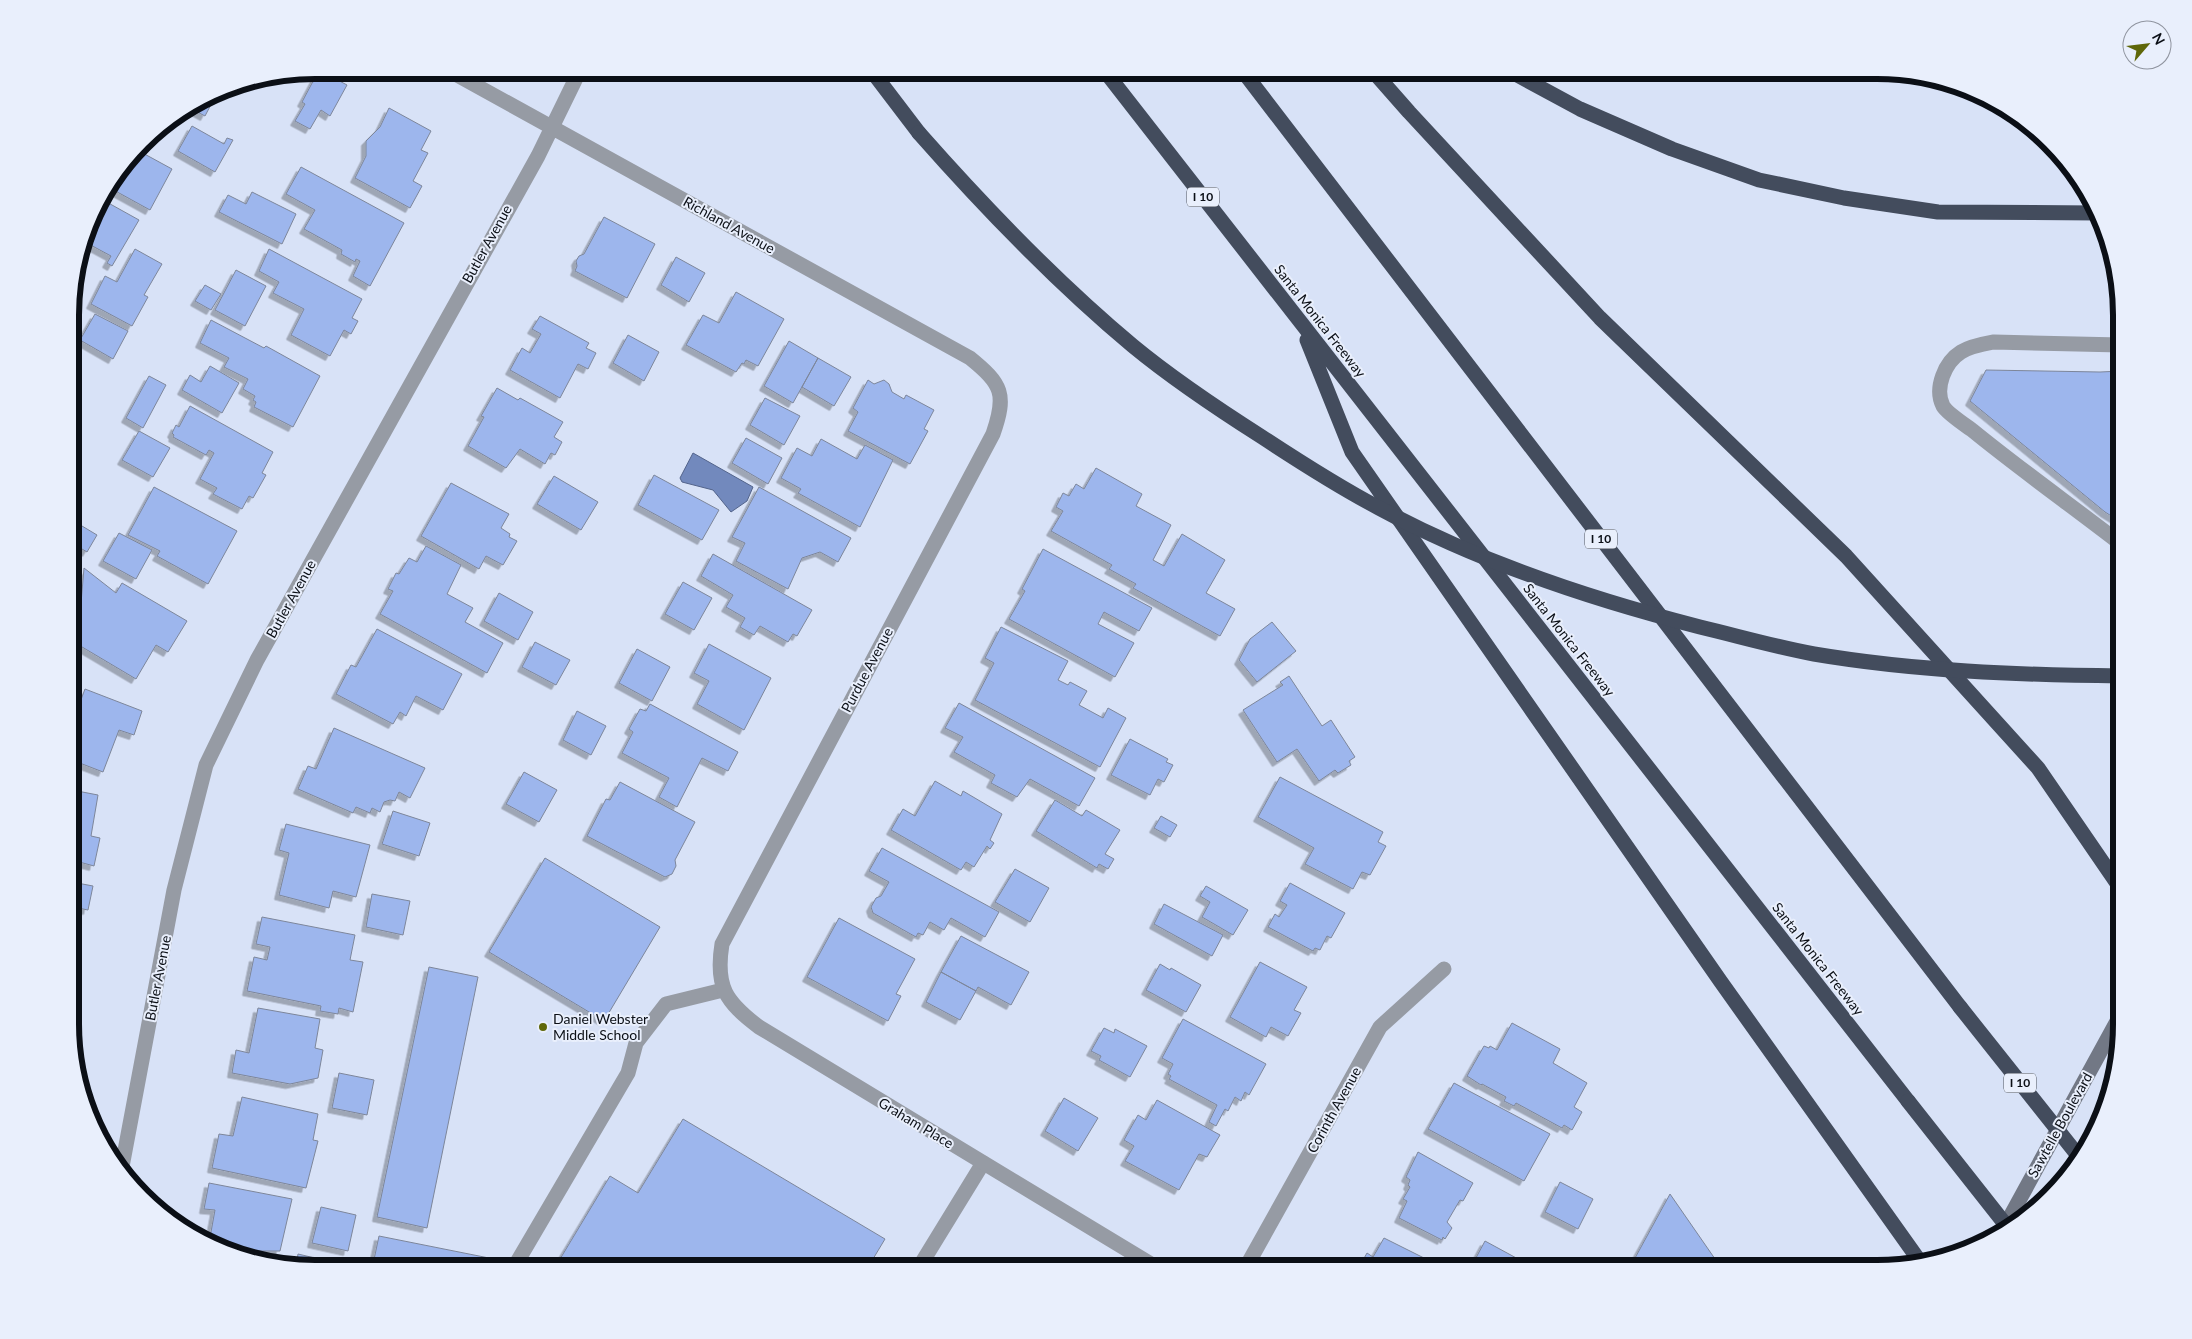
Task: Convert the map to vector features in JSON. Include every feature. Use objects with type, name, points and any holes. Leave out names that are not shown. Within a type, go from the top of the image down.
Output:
[{"type":"highway","points":[[878,79],[919,133],[985,207],[1058,279],[1134,347],[1211,405],[1297,460],[1380,509],[1464,548],[1549,582],[1634,610],[1812,654],[1906,666],[2021,675],[2113,676]]},
{"type":"highway","name":"Santa Monica Freeway","points":[[1111,79],[2004,1223]]},
{"type":"highway","name":"I 10","points":[[1249,79],[1960,1007],[2075,1152]]},
{"type":"highway","points":[[1380,79],[1600,318],[1846,556],[2038,768],[2113,876]]},
{"type":"highway","points":[[1525,79],[1580,109],[1672,149],[1759,180],[1844,198],[1938,212],[2090,213]]},
{"type":"highway","points":[[1301,323],[1352,452],[1721,982],[1917,1257]]},
{"type":"main road","name":"Sawtelle Boulevard","points":[[2006,1221],[2113,1030]]},
{"type":"street","name":"Richland Avenue","points":[[464,79],[970,358],[990,374],[1000,392]]},
{"type":"street","name":"Butler Avenue","points":[[124,1162],[174,890],[206,765],[257,660],[552,127],[576,79]]},
{"type":"street","points":[[2113,345],[1994,342],[1960,353],[1948,365],[1940,381],[1943,406],[1995,449],[2113,537]]},
{"type":"street","name":"Purdue Avenue","points":[[722,944],[993,434],[1000,412],[1000,392]]},
{"type":"street","name":"Graham Place","points":[[722,944],[718,967],[723,990],[738,1011],[759,1028],[1143,1260]]},
{"type":"street","name":"Corinth Avenue","points":[[1250,1260],[1380,1026],[1444,969]]},
{"type":"street","points":[[518,1260],[628,1073],[636,1043],[666,1004],[723,990]]},
{"type":"street","points":[[924,1260],[983,1163]]},
{"type":"water","points":[[693,453],[753,487],[747,501],[731,512],[713,490],[682,482],[680,478]]},
{"type":"building","points":[[314,79],[336,79],[347,85],[330,116],[321,110],[310,129],[295,121],[305,104],[302,102]]},
{"type":"building","points":[[212,103],[205,116],[196,111]]},
{"type":"building","points":[[389,108],[431,131],[421,150],[428,153],[413,181],[422,186],[410,208],[355,178],[366,156],[366,141],[380,127]]},
{"type":"building","points":[[192,126],[224,144],[227,138],[233,140],[215,172],[178,151]]},
{"type":"building","points":[[143,153],[172,169],[150,210],[115,190]]},
{"type":"building","points":[[301,167],[404,223],[370,286],[353,276],[360,261],[356,259],[355,262],[341,254],[342,250],[304,229],[315,210],[286,194]]},
{"type":"building","points":[[252,192],[296,214],[282,244],[219,212],[228,195],[246,204]]},
{"type":"building","points":[[107,202],[139,220],[112,266],[107,263],[111,256],[90,244]]},
{"type":"building","points":[[604,217],[655,244],[627,298],[575,271],[576,261],[579,256],[584,254]]},
{"type":"building","points":[[135,249],[162,264],[144,295],[148,297],[132,326],[91,304],[105,276],[117,282]]},
{"type":"building","points":[[269,249],[362,299],[352,318],[358,321],[351,334],[344,330],[330,356],[291,335],[304,309],[273,293],[279,282],[259,271]]},
{"type":"building","points":[[676,257],[705,273],[689,302],[661,285]]},
{"type":"building","points":[[236,270],[266,286],[245,326],[215,310]]},
{"type":"building","points":[[205,285],[221,294],[211,310],[195,301]]},
{"type":"building","points":[[736,292],[784,319],[758,366],[746,360],[736,372],[686,345],[703,315],[719,323]]},
{"type":"building","points":[[95,314],[128,331],[113,359],[80,340]]},
{"type":"building","points":[[540,316],[589,343],[586,348],[596,353],[588,369],[578,364],[560,398],[510,370],[522,348],[530,353],[541,334],[532,329]]},
{"type":"building","points":[[211,320],[264,348],[266,346],[320,376],[293,427],[254,407],[256,402],[253,400],[255,396],[243,389],[248,379],[224,367],[229,358],[200,343]]},
{"type":"building","points":[[628,335],[659,352],[644,381],[613,363]]},
{"type":"building","points":[[789,341],[818,358],[793,403],[764,386]]},
{"type":"building","points":[[818,358],[851,377],[834,406],[802,387]]},
{"type":"building","points":[[210,366],[239,383],[222,413],[182,390],[190,375],[201,382]]},
{"type":"building","points":[[1986,370],[2113,371],[2113,517],[2105,512],[1970,401]]},
{"type":"building","points":[[149,376],[166,385],[143,428],[126,418]]},
{"type":"building","points":[[868,380],[874,384],[884,380],[889,384],[892,392],[904,399],[906,395],[934,410],[924,429],[928,431],[910,464],[848,431],[858,412],[853,408]]},
{"type":"building","points":[[497,388],[518,400],[520,398],[563,422],[554,437],[562,442],[555,455],[551,453],[545,464],[520,449],[506,468],[468,446],[484,417],[481,416]]},
{"type":"building","points":[[765,398],[800,416],[784,445],[750,425]]},
{"type":"building","points":[[190,406],[273,452],[262,473],[266,475],[253,498],[249,496],[242,509],[213,494],[217,488],[200,479],[214,453],[209,450],[206,455],[173,437],[172,433],[176,425],[179,427]]},
{"type":"building","points":[[139,431],[170,448],[153,477],[122,460]]},
{"type":"building","points":[[746,438],[782,458],[768,484],[732,463]]},
{"type":"building","points":[[821,439],[857,459],[865,445],[893,460],[860,527],[798,493],[801,489],[781,478],[797,448],[812,456]]},
{"type":"building","points":[[1096,468],[1142,494],[1136,506],[1171,525],[1153,560],[1164,566],[1182,534],[1225,560],[1206,593],[1235,609],[1220,636],[1133,588],[1136,584],[1109,569],[1112,565],[1051,531],[1063,511],[1056,507],[1063,493],[1069,496],[1076,484],[1084,489]]},
{"type":"building","points":[[654,475],[719,510],[702,540],[638,505]]},
{"type":"building","points":[[554,476],[598,502],[581,530],[537,504]]},
{"type":"building","points":[[451,483],[509,514],[501,528],[510,534],[509,537],[517,541],[503,565],[486,556],[479,569],[421,536]]},
{"type":"building","points":[[154,487],[237,531],[208,584],[157,556],[160,551],[128,535]]},
{"type":"building","points":[[759,487],[851,538],[838,562],[820,552],[802,558],[788,589],[736,561],[745,543],[732,537]]},
{"type":"building","points":[[79,524],[97,535],[87,552],[79,547]]},
{"type":"building","points":[[119,533],[152,550],[136,579],[103,561]]},
{"type":"building","points":[[426,546],[461,565],[447,594],[473,608],[465,622],[503,643],[487,673],[380,614],[393,591],[388,589],[396,573],[399,574],[409,558],[417,562]]},
{"type":"building","points":[[1043,549],[1152,608],[1139,631],[1104,612],[1098,624],[1134,643],[1115,677],[1009,619],[1025,591],[1022,589]]},
{"type":"building","points":[[713,554],[812,610],[797,636],[793,634],[788,642],[760,626],[754,635],[740,627],[745,618],[726,607],[733,595],[701,576]]},
{"type":"building","points":[[84,568],[116,593],[122,583],[187,621],[168,652],[156,645],[136,679],[79,645]]},
{"type":"building","points":[[683,582],[712,598],[694,630],[665,614]]},
{"type":"building","points":[[499,593],[533,612],[518,640],[484,621]]},
{"type":"building","points":[[1272,622],[1296,651],[1257,682],[1239,660],[1250,639]]},
{"type":"building","points":[[1001,627],[1068,661],[1058,680],[1068,685],[1070,682],[1087,691],[1079,705],[1103,718],[1108,708],[1126,718],[1100,767],[975,700],[994,663],[985,658]]},
{"type":"building","points":[[377,629],[462,674],[443,710],[416,696],[406,716],[400,712],[393,724],[336,694],[351,665],[356,667]]},
{"type":"building","points":[[535,642],[570,660],[556,685],[522,667]]},
{"type":"building","points":[[709,644],[771,678],[744,730],[697,704],[709,681],[694,673]]},
{"type":"building","points":[[637,649],[670,667],[652,701],[619,683]]},
{"type":"building","points":[[1289,676],[1322,726],[1331,720],[1355,757],[1349,761],[1351,765],[1338,773],[1335,770],[1319,781],[1297,749],[1277,762],[1243,710],[1283,685],[1280,682]]},
{"type":"building","points":[[85,689],[142,711],[134,735],[119,730],[103,772],[79,763],[79,705]]},
{"type":"building","points":[[959,703],[1095,778],[1079,806],[1030,779],[1017,797],[991,783],[995,775],[954,752],[963,737],[945,728]]},
{"type":"building","points":[[650,704],[738,752],[728,771],[702,758],[677,807],[659,797],[669,778],[622,753],[633,732],[629,729],[640,709],[646,711]]},
{"type":"building","points":[[577,711],[606,726],[591,755],[563,740]]},
{"type":"building","points":[[334,728],[425,768],[410,798],[399,792],[395,801],[384,802],[380,812],[372,808],[370,813],[356,807],[353,813],[298,789],[308,766],[316,769]]},
{"type":"building","points":[[1130,739],[1168,759],[1166,762],[1173,765],[1164,782],[1158,779],[1150,795],[1111,775]]},
{"type":"building","points":[[524,772],[557,790],[539,822],[506,804]]},
{"type":"building","points":[[1280,777],[1383,832],[1378,842],[1386,846],[1370,875],[1362,872],[1353,889],[1305,864],[1314,848],[1258,817]]},
{"type":"building","points":[[935,781],[961,796],[963,791],[1002,814],[990,840],[994,843],[990,849],[987,846],[974,867],[966,862],[961,870],[891,830],[903,809],[915,816]]},
{"type":"building","points":[[620,782],[695,822],[675,860],[676,866],[672,874],[665,877],[587,836],[606,799],[610,800]]},
{"type":"building","points":[[79,791],[98,795],[91,836],[100,838],[94,866],[79,862]]},
{"type":"building","points":[[1055,800],[1082,816],[1086,810],[1120,830],[1105,854],[1114,859],[1108,869],[1099,864],[1097,868],[1036,831]]},
{"type":"building","points":[[393,811],[430,823],[419,856],[382,844]]},
{"type":"building","points":[[1161,816],[1177,825],[1170,837],[1154,828]]},
{"type":"building","points":[[286,824],[370,845],[356,897],[333,891],[329,908],[279,895],[289,853],[279,850]]},
{"type":"building","points":[[882,848],[999,912],[985,937],[951,918],[944,930],[930,922],[923,935],[918,933],[916,937],[873,913],[871,907],[876,898],[881,896],[889,882],[869,871]]},
{"type":"building","points":[[545,858],[660,927],[604,1021],[489,952]]},
{"type":"building","points":[[1015,869],[1049,888],[1030,922],[995,902]]},
{"type":"building","points":[[79,883],[93,886],[88,910],[79,908]]},
{"type":"building","points":[[1290,883],[1345,913],[1331,938],[1327,936],[1320,950],[1315,948],[1313,951],[1268,927],[1275,914],[1279,917],[1287,905],[1280,901]]},
{"type":"building","points":[[1206,886],[1248,910],[1233,935],[1202,917],[1210,902],[1200,896]]},
{"type":"building","points":[[372,894],[410,901],[403,935],[366,927]]},
{"type":"building","points":[[1164,904],[1223,935],[1212,956],[1154,924]]},
{"type":"building","points":[[262,917],[355,935],[350,960],[363,962],[353,1012],[339,1008],[338,1014],[320,1011],[321,1006],[247,991],[254,957],[267,960],[270,947],[256,944]]},
{"type":"building","points":[[839,918],[915,959],[896,994],[901,996],[888,1021],[807,977]]},
{"type":"building","points":[[961,936],[1029,972],[1011,1005],[978,987],[976,991],[941,972]]},
{"type":"building","points":[[1260,962],[1307,987],[1294,1010],[1301,1013],[1288,1036],[1271,1027],[1266,1037],[1230,1017]]},
{"type":"building","points":[[1160,964],[1201,985],[1186,1012],[1146,990]]},
{"type":"building","points":[[429,967],[478,977],[427,1228],[377,1217]]},
{"type":"building","points":[[941,972],[976,991],[960,1020],[926,1002]]},
{"type":"building","points":[[258,1008],[320,1019],[315,1048],[323,1050],[318,1078],[290,1084],[232,1073],[236,1050],[249,1053]]},
{"type":"building","points":[[1183,1019],[1266,1064],[1249,1095],[1245,1092],[1241,1101],[1235,1097],[1228,1111],[1225,1109],[1216,1126],[1209,1122],[1217,1105],[1169,1079],[1171,1076],[1168,1074],[1173,1064],[1162,1058]]},
{"type":"building","points":[[1512,1023],[1560,1049],[1553,1063],[1587,1083],[1574,1107],[1582,1112],[1572,1130],[1564,1125],[1562,1128],[1516,1103],[1514,1106],[1504,1101],[1506,1097],[1467,1076],[1484,1046],[1489,1048],[1490,1046],[1497,1050]]},
{"type":"building","points":[[1104,1028],[1114,1033],[1115,1029],[1147,1046],[1130,1077],[1099,1060],[1101,1056],[1091,1051]]},
{"type":"building","points":[[339,1073],[374,1080],[367,1115],[332,1108]]},
{"type":"building","points":[[1454,1083],[1550,1134],[1524,1181],[1428,1129]]},
{"type":"building","points":[[242,1097],[318,1114],[313,1140],[318,1141],[306,1188],[212,1168],[219,1134],[233,1136]]},
{"type":"building","points":[[1064,1098],[1098,1118],[1078,1151],[1045,1131]]},
{"type":"building","points":[[1157,1100],[1220,1135],[1207,1157],[1199,1154],[1179,1190],[1125,1161],[1134,1146],[1124,1140],[1138,1115],[1146,1120]]},
{"type":"building","points":[[683,1119],[885,1239],[872,1260],[559,1260],[610,1176],[638,1193]]},
{"type":"building","points":[[1418,1152],[1473,1183],[1463,1201],[1460,1200],[1447,1222],[1452,1228],[1445,1239],[1443,1237],[1442,1240],[1399,1218],[1407,1201],[1403,1199],[1410,1187],[1408,1185],[1410,1180],[1406,1177]]},
{"type":"building","points":[[1560,1182],[1593,1199],[1578,1229],[1545,1212]]},
{"type":"building","points":[[209,1183],[292,1199],[280,1251],[259,1251],[259,1253],[239,1248],[210,1236],[215,1210],[204,1209]]},
{"type":"building","points":[[1670,1194],[1716,1260],[1634,1260]]},
{"type":"building","points":[[321,1207],[356,1215],[348,1251],[312,1243]]},
{"type":"building","points":[[379,1236],[489,1258],[489,1260],[374,1260]]},
{"type":"building","points":[[1384,1238],[1428,1260],[1363,1260],[1367,1253],[1373,1257]]},
{"type":"building","points":[[1485,1241],[1520,1260],[1475,1260]]},
{"type":"building","points":[[298,1254],[323,1260],[300,1260],[297,1260]]},
{"type":"place","name":"Daniel Webster Middle School","points":[[543,1027]]}]
